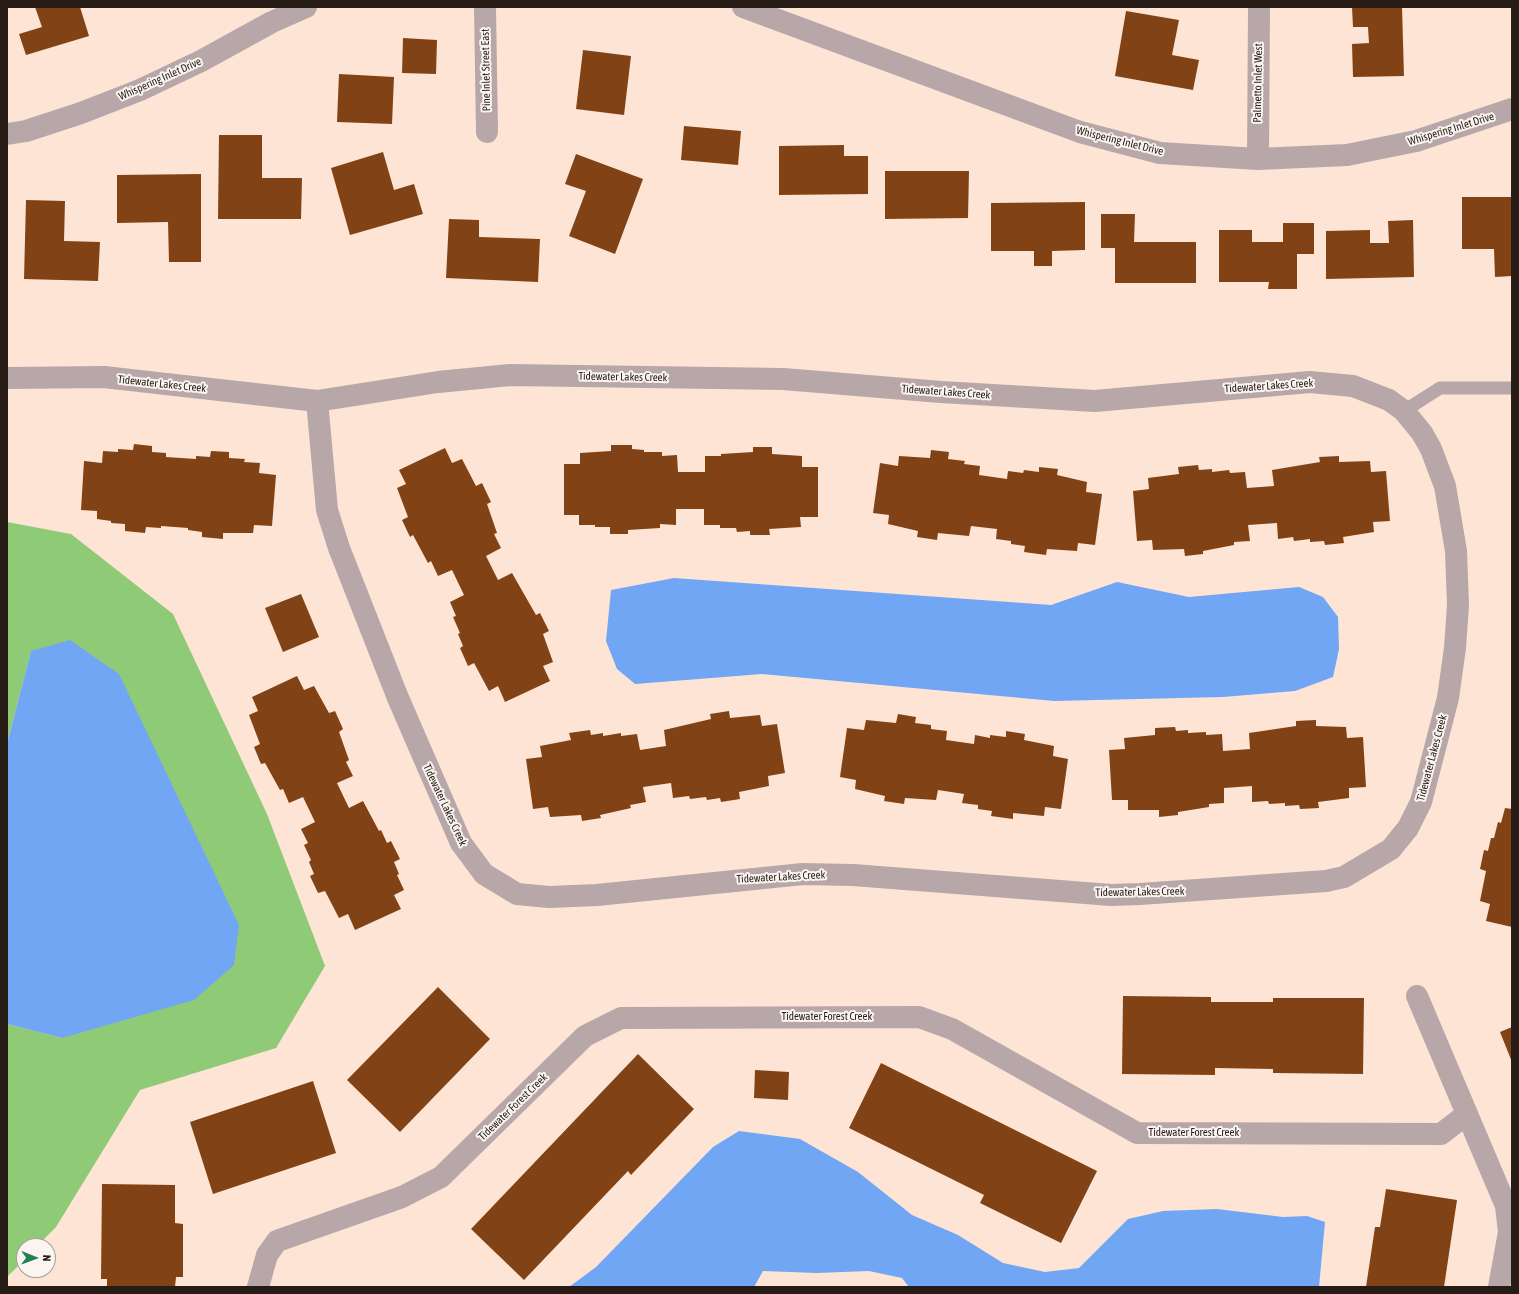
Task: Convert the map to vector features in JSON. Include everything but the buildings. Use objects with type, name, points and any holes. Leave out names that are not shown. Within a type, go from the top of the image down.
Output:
[{"type":"street","name":"Whispering Inlet Drive","points":[[7,134],[26,131],[74,116],[140,90],[201,61],[272,22],[306,7]]},
{"type":"street","name":"Pine Inlet Street East","points":[[485,7],[487,132]]},
{"type":"street","name":"Whispering Inlet Drive","points":[[743,7],[1080,132],[1160,153],[1258,159],[1347,155],[1416,141],[1512,109]]},
{"type":"street","name":"Palmetto Inlet West","points":[[1258,159],[1259,7]]},
{"type":"street","name":"Tidewater Lakes Creek","points":[[7,378],[104,377],[317,401],[438,382],[510,375],[783,379],[941,392],[1095,401],[1310,382],[1353,386],[1389,400],[1404,411],[1422,433],[1431,449],[1445,486],[1456,551],[1458,605],[1455,648],[1448,698],[1418,808],[1408,828],[1391,849],[1344,877],[1326,881],[1111,895],[853,875],[803,874],[597,895],[549,897],[517,894],[484,874],[461,844],[398,698],[339,548],[327,510],[317,401]]},
{"type":"street","points":[[1417,996],[1506,1206],[1509,1232],[1499,1287]]},
{"type":"street","name":"Tidewater Forest Creek","points":[[258,1287],[267,1255],[277,1241],[402,1197],[441,1177],[585,1036],[621,1018],[919,1017],[952,1029],[1137,1133],[1441,1134],[1467,1114]]},
{"type":"lane","points":[[1404,411],[1440,388],[1512,388]]},
{"type":"green space","points":[[7,522],[71,534],[173,614],[267,814],[325,966],[276,1048],[140,1090],[56,1227],[45,1238],[16,1238],[16,1268],[7,1277],[7,1024],[62,1038],[31,651],[7,744]]},
{"type":"water","points":[[674,578],[1051,605],[1117,582],[1189,597],[1299,587],[1323,597],[1338,617],[1339,649],[1333,677],[1295,691],[1223,697],[1054,701],[762,674],[635,684],[617,669],[606,641],[611,590]]},
{"type":"water","points":[[70,640],[119,674],[239,925],[234,965],[194,1000],[62,1038],[7,1024],[7,744],[31,651]]},
{"type":"water","points":[[739,1131],[800,1139],[858,1172],[912,1215],[958,1235],[1003,1263],[1045,1272],[1079,1268],[1128,1219],[1163,1211],[1217,1209],[1283,1217],[1307,1216],[1325,1222],[1319,1287],[909,1287],[902,1278],[869,1271],[817,1273],[763,1271],[754,1287],[569,1287],[596,1267],[713,1147]]}]
